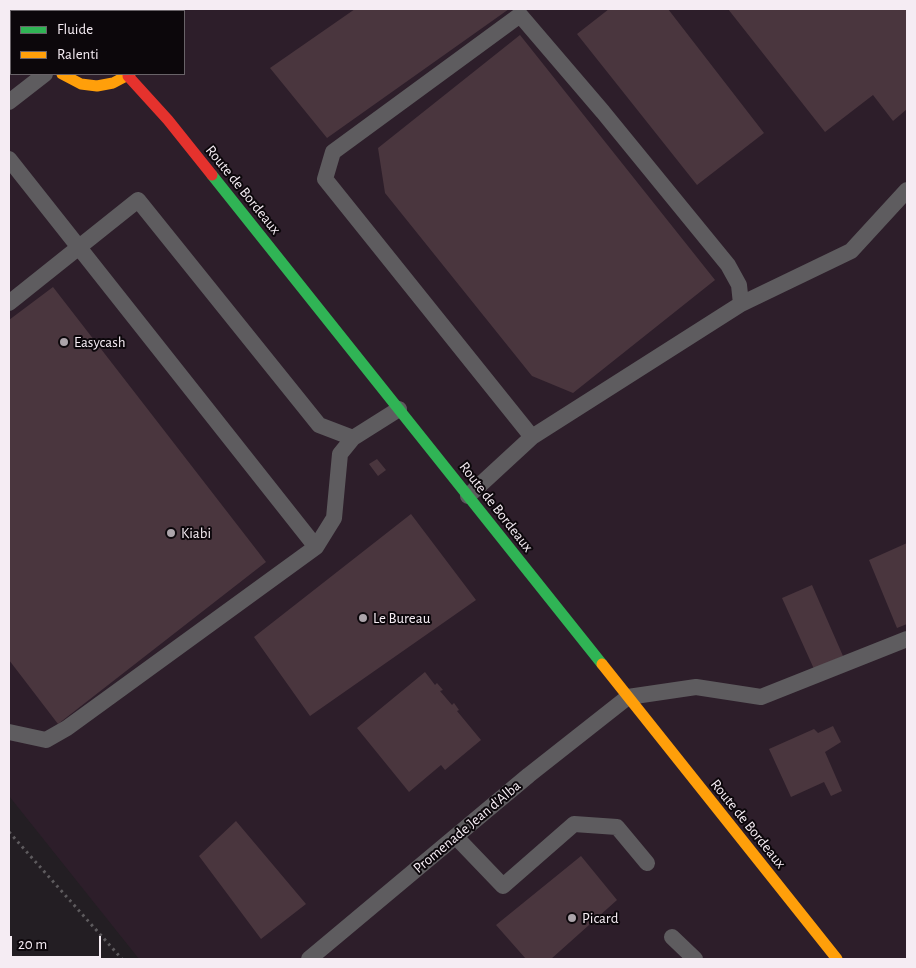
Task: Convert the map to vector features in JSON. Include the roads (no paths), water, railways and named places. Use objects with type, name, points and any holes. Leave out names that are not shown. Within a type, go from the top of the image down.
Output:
[{"type":"main road","points":[[63,75],[81,84],[97,86],[113,83],[129,75]]},
{"type":"main road","name":"Route de Bordeaux","points":[[129,75],[168,120],[837,959]]},
{"type":"lane","points":[[532,436],[325,179],[334,152],[520,15],[603,112],[728,265],[739,286],[742,304]]},
{"type":"lane","points":[[9,102],[43,75]]},
{"type":"lane","points":[[9,159],[316,547]]},
{"type":"lane","points":[[468,496],[532,436],[742,304],[851,251],[907,190]]},
{"type":"lane","points":[[9,303],[138,200],[319,425],[353,438]]},
{"type":"lane","points":[[9,732],[46,740],[67,728],[316,547],[334,518],[340,454],[353,438],[398,409]]},
{"type":"lane","points":[[628,697],[696,687],[761,697],[907,639]]},
{"type":"lane","name":"Promenade Jean d'Alba","points":[[309,959],[529,775],[628,697]]},
{"type":"lane","points":[[456,837],[503,886],[574,824],[617,827],[647,863]]},
{"type":"lane","points":[[672,937],[694,959]]},
{"type":"place","name":"Easycash","points":[[64,342]]},
{"type":"place","name":"Kiabi","points":[[171,533]]},
{"type":"place","name":"Le Bureau","points":[[363,618]]},
{"type":"place","name":"Picard","points":[[572,918]]}]
